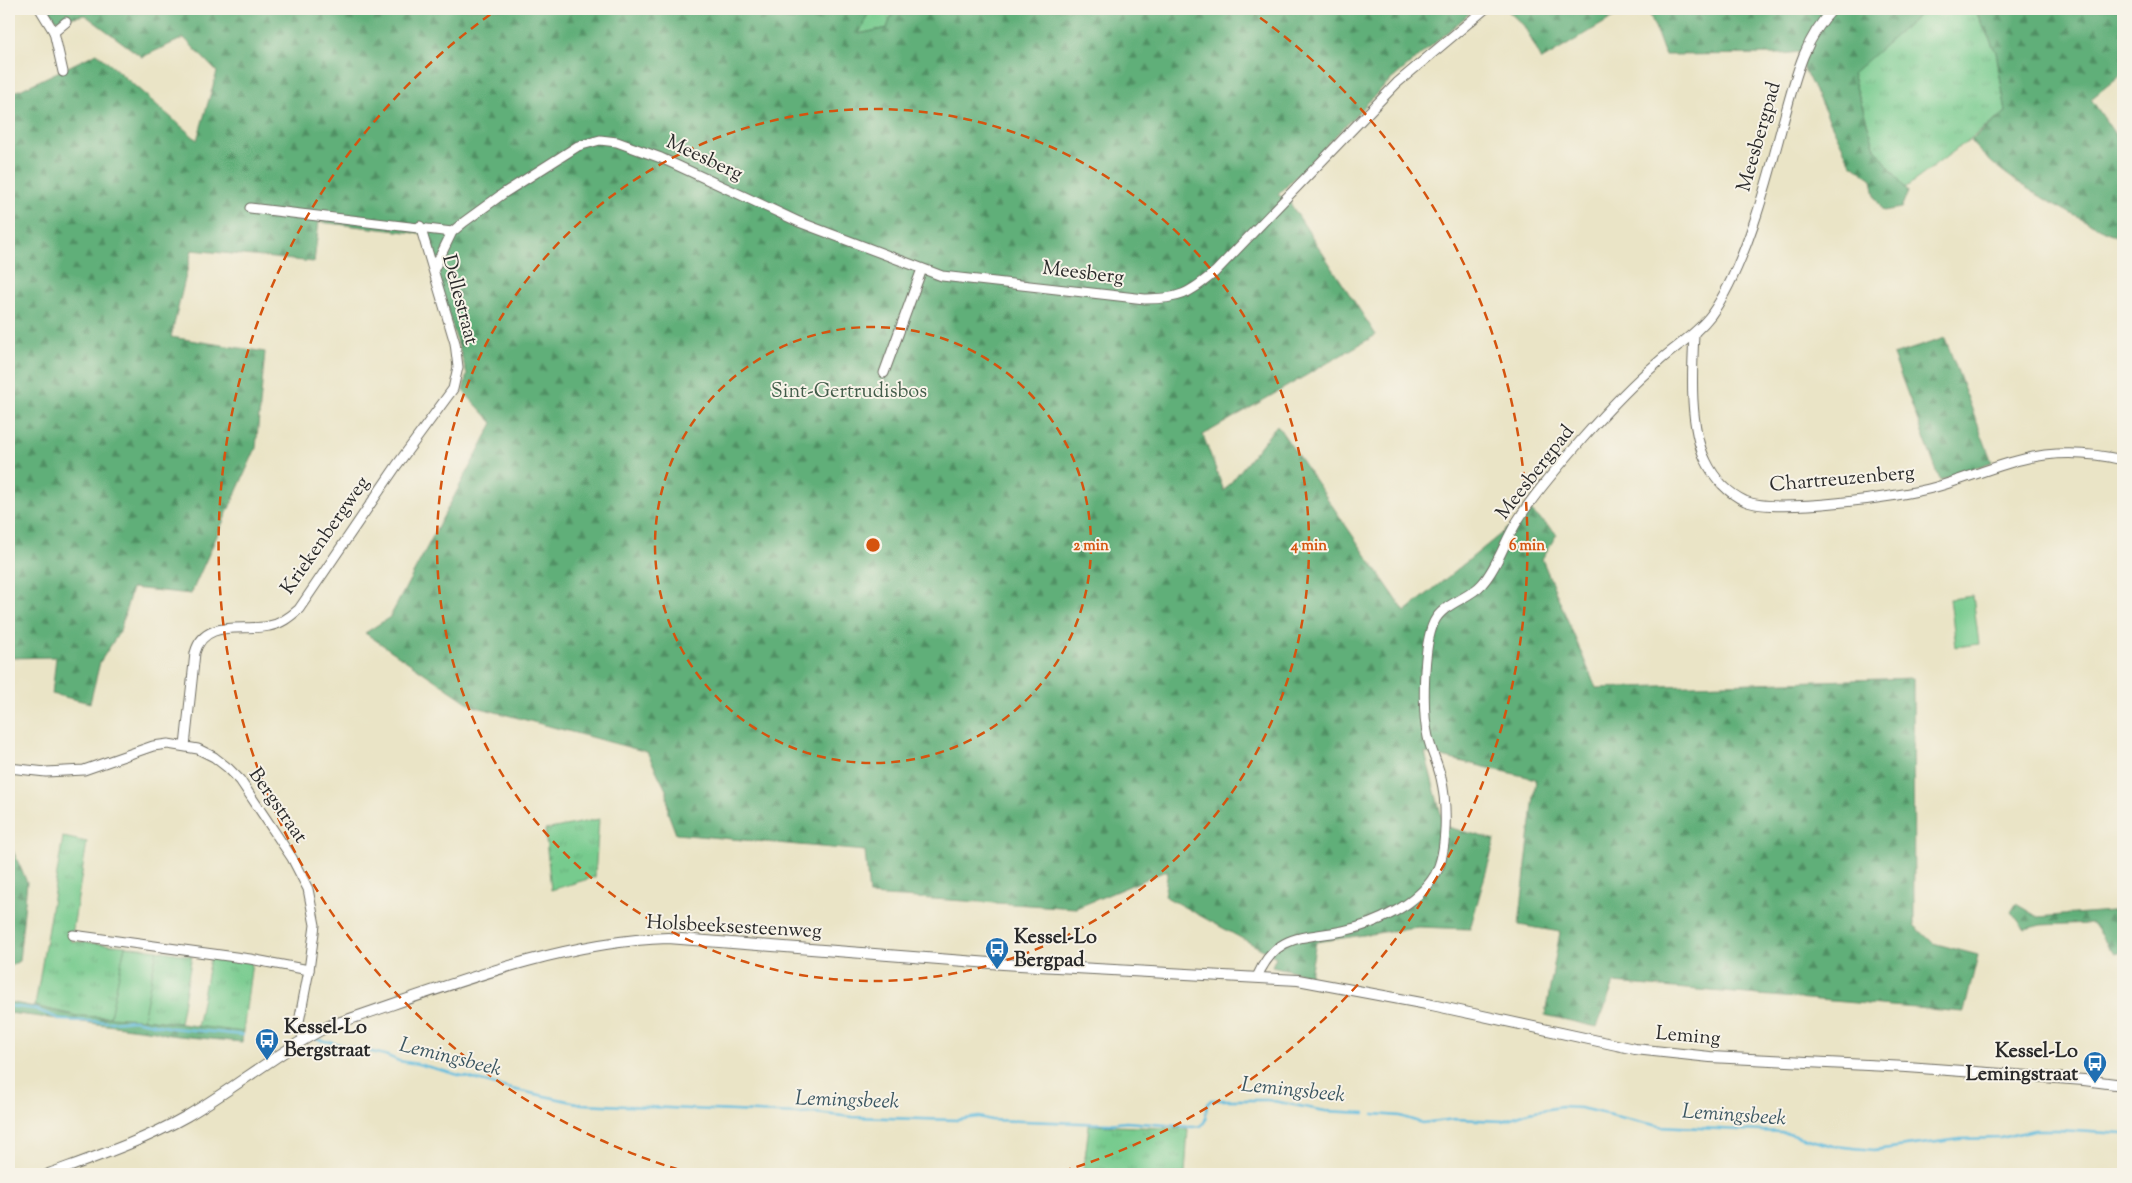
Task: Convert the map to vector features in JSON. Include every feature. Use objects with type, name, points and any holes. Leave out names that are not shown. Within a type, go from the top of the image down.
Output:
[{"type":"street","points":[[40,9],[54,32],[63,72]]},
{"type":"street","name":"Meesberg","points":[[452,232],[504,193],[578,146],[600,140],[617,142],[642,150],[799,222],[922,269],[961,280],[1145,299],[1178,297],[1192,291],[1214,272],[1397,83],[1485,9]]},
{"type":"street","name":"Meesbergpad","points":[[1257,977],[1263,963],[1290,940],[1305,935],[1342,931],[1382,917],[1416,898],[1435,875],[1444,845],[1442,780],[1428,739],[1424,717],[1428,643],[1434,624],[1438,616],[1482,584],[1514,525],[1583,438],[1647,372],[1694,334],[1711,314],[1729,283],[1754,219],[1807,46],[1815,30],[1833,9]]},
{"type":"street","points":[[54,32],[66,22]]},
{"type":"street","name":"Dellestraat","points":[[250,208],[420,226],[452,232]]},
{"type":"street","name":"Dellestraat","points":[[420,226],[455,342],[458,367],[453,389],[447,400],[438,407]]},
{"type":"street","points":[[434,270],[452,232]]},
{"type":"street","points":[[884,373],[922,269]]},
{"type":"street","name":"Chartreuzenberg","points":[[1694,334],[1692,362],[1697,433],[1706,462],[1723,487],[1745,501],[1780,507],[1883,498],[1934,488],[2043,455],[2077,453],[2123,460]]},
{"type":"street","name":"Kriekenbergweg","points":[[185,746],[195,653],[202,640],[209,633],[220,629],[274,625],[288,618],[298,609],[438,407]]},
{"type":"street","name":"Bergstraat","points":[[9,768],[67,772],[94,767],[154,746],[168,744],[198,749],[214,757],[234,774],[292,858],[308,889],[313,906],[315,925],[310,970],[298,1027],[304,1038]]},
{"type":"street","points":[[73,935],[310,970]]},
{"type":"street","name":"Holsbeeksesteenweg","points":[[49,1174],[142,1139],[186,1116],[304,1038],[329,1026],[506,967],[603,945],[644,939],[668,938],[1003,964],[1257,977]]},
{"type":"street","name":"Leming","points":[[1257,977],[1298,980],[1432,1005],[1635,1049],[1710,1057],[1907,1067],[2074,1079],[2123,1085]]},
{"type":"green space","name":"Sint-Gertrudisbos","points":[[48,9],[870,9],[859,34],[887,28],[894,9],[1475,9],[1385,85],[1278,195],[1288,200],[1376,335],[1203,435],[1224,491],[1277,425],[1405,612],[1530,510],[1557,534],[1542,559],[1596,688],[1913,678],[1914,925],[1933,943],[1978,955],[1964,1012],[1614,983],[1597,1027],[1545,1015],[1560,932],[1519,925],[1536,779],[1425,753],[1444,826],[1495,840],[1470,929],[1418,927],[1316,942],[1310,975],[1272,966],[1276,957],[1164,896],[1168,870],[1076,908],[869,895],[865,851],[676,834],[668,813],[667,792],[647,752],[473,706],[365,633],[390,617],[493,423],[463,391],[467,374],[424,234],[319,222],[314,262],[192,250],[171,337],[265,352],[256,448],[191,594],[132,588],[120,631],[100,662],[90,703],[52,694],[56,657],[9,658],[9,89],[13,92],[22,89],[97,53],[197,140],[217,72],[184,38],[142,57],[85,15],[56,20]]},
{"type":"green space","points":[[870,9],[894,9],[887,28],[858,34]]},
{"type":"green space","points":[[1506,9],[1627,9],[1542,60],[1524,26]]},
{"type":"green space","points":[[1648,9],[1926,9],[1852,74],[1875,148],[1908,192],[1901,208],[1883,211],[1875,197],[1872,179],[1851,164],[1804,69],[1800,52],[1782,54],[1665,55]]},
{"type":"green space","points":[[1926,9],[1974,9],[1996,52],[2006,112],[1905,188],[1875,148],[1852,73]]},
{"type":"green space","points":[[1975,9],[2123,9],[2123,73],[2091,99],[2123,146],[2123,240],[2062,209],[2021,185],[1985,157],[1970,141],[2006,112],[1996,52]]},
{"type":"green space","points":[[1945,338],[1992,462],[1940,480],[1893,355]]},
{"type":"green space","points":[[1973,596],[1979,644],[1956,647],[1950,599]]},
{"type":"green space","points":[[599,819],[595,877],[551,890],[545,830]]},
{"type":"green space","points":[[63,837],[87,842],[71,941],[125,946],[110,1017],[78,1016],[35,1006]]},
{"type":"green space","points":[[9,842],[27,882],[19,961],[9,967]]},
{"type":"green space","points":[[2016,904],[2038,917],[2123,910],[2123,952],[2114,954],[2092,923],[2041,925],[2025,929],[2011,912]]},
{"type":"green space","points":[[125,946],[157,950],[143,1019],[110,1017]]},
{"type":"green space","points":[[157,950],[192,956],[180,1023],[143,1019]]},
{"type":"green space","points":[[210,958],[252,962],[243,1032],[197,1028]]},
{"type":"green space","points":[[9,1002],[78,1016],[143,1019],[243,1032],[242,1042],[169,1035],[155,1031],[9,1013]]},
{"type":"green space","points":[[1089,1125],[1188,1129],[1185,1174],[1083,1174]]},
{"type":"waterway","name":"Lemingsbeek","points":[[9,1006],[35,1009],[62,1020],[111,1022],[134,1020],[172,1028],[243,1035]]},
{"type":"waterway","name":"Lemingsbeek","points":[[316,1039],[385,1055],[399,1061],[418,1064],[507,1088],[582,1104],[799,1114],[815,1113],[853,1117],[957,1120],[979,1117],[991,1120],[1109,1124],[1126,1122],[1192,1127],[1201,1126],[1205,1121],[1207,1104],[1211,1100],[1268,1100],[1325,1111],[1365,1113]]},
{"type":"waterway","name":"Lemingsbeek","points":[[1374,1114],[1400,1116],[1422,1123],[1455,1119],[1503,1121],[1529,1112],[1561,1107],[1580,1108],[1659,1126],[1781,1132],[1833,1146],[1874,1150],[1961,1139],[2000,1138],[2034,1130],[2123,1134]]},
{"type":"place","name":"Kessel-Lo Bergpad","points":[[997,970]]},
{"type":"place","name":"Kessel-Lo Bergstraat","points":[[267,1061]]},
{"type":"place","name":"Kessel-Lo Lemingstraat","points":[[2095,1084]]}]
